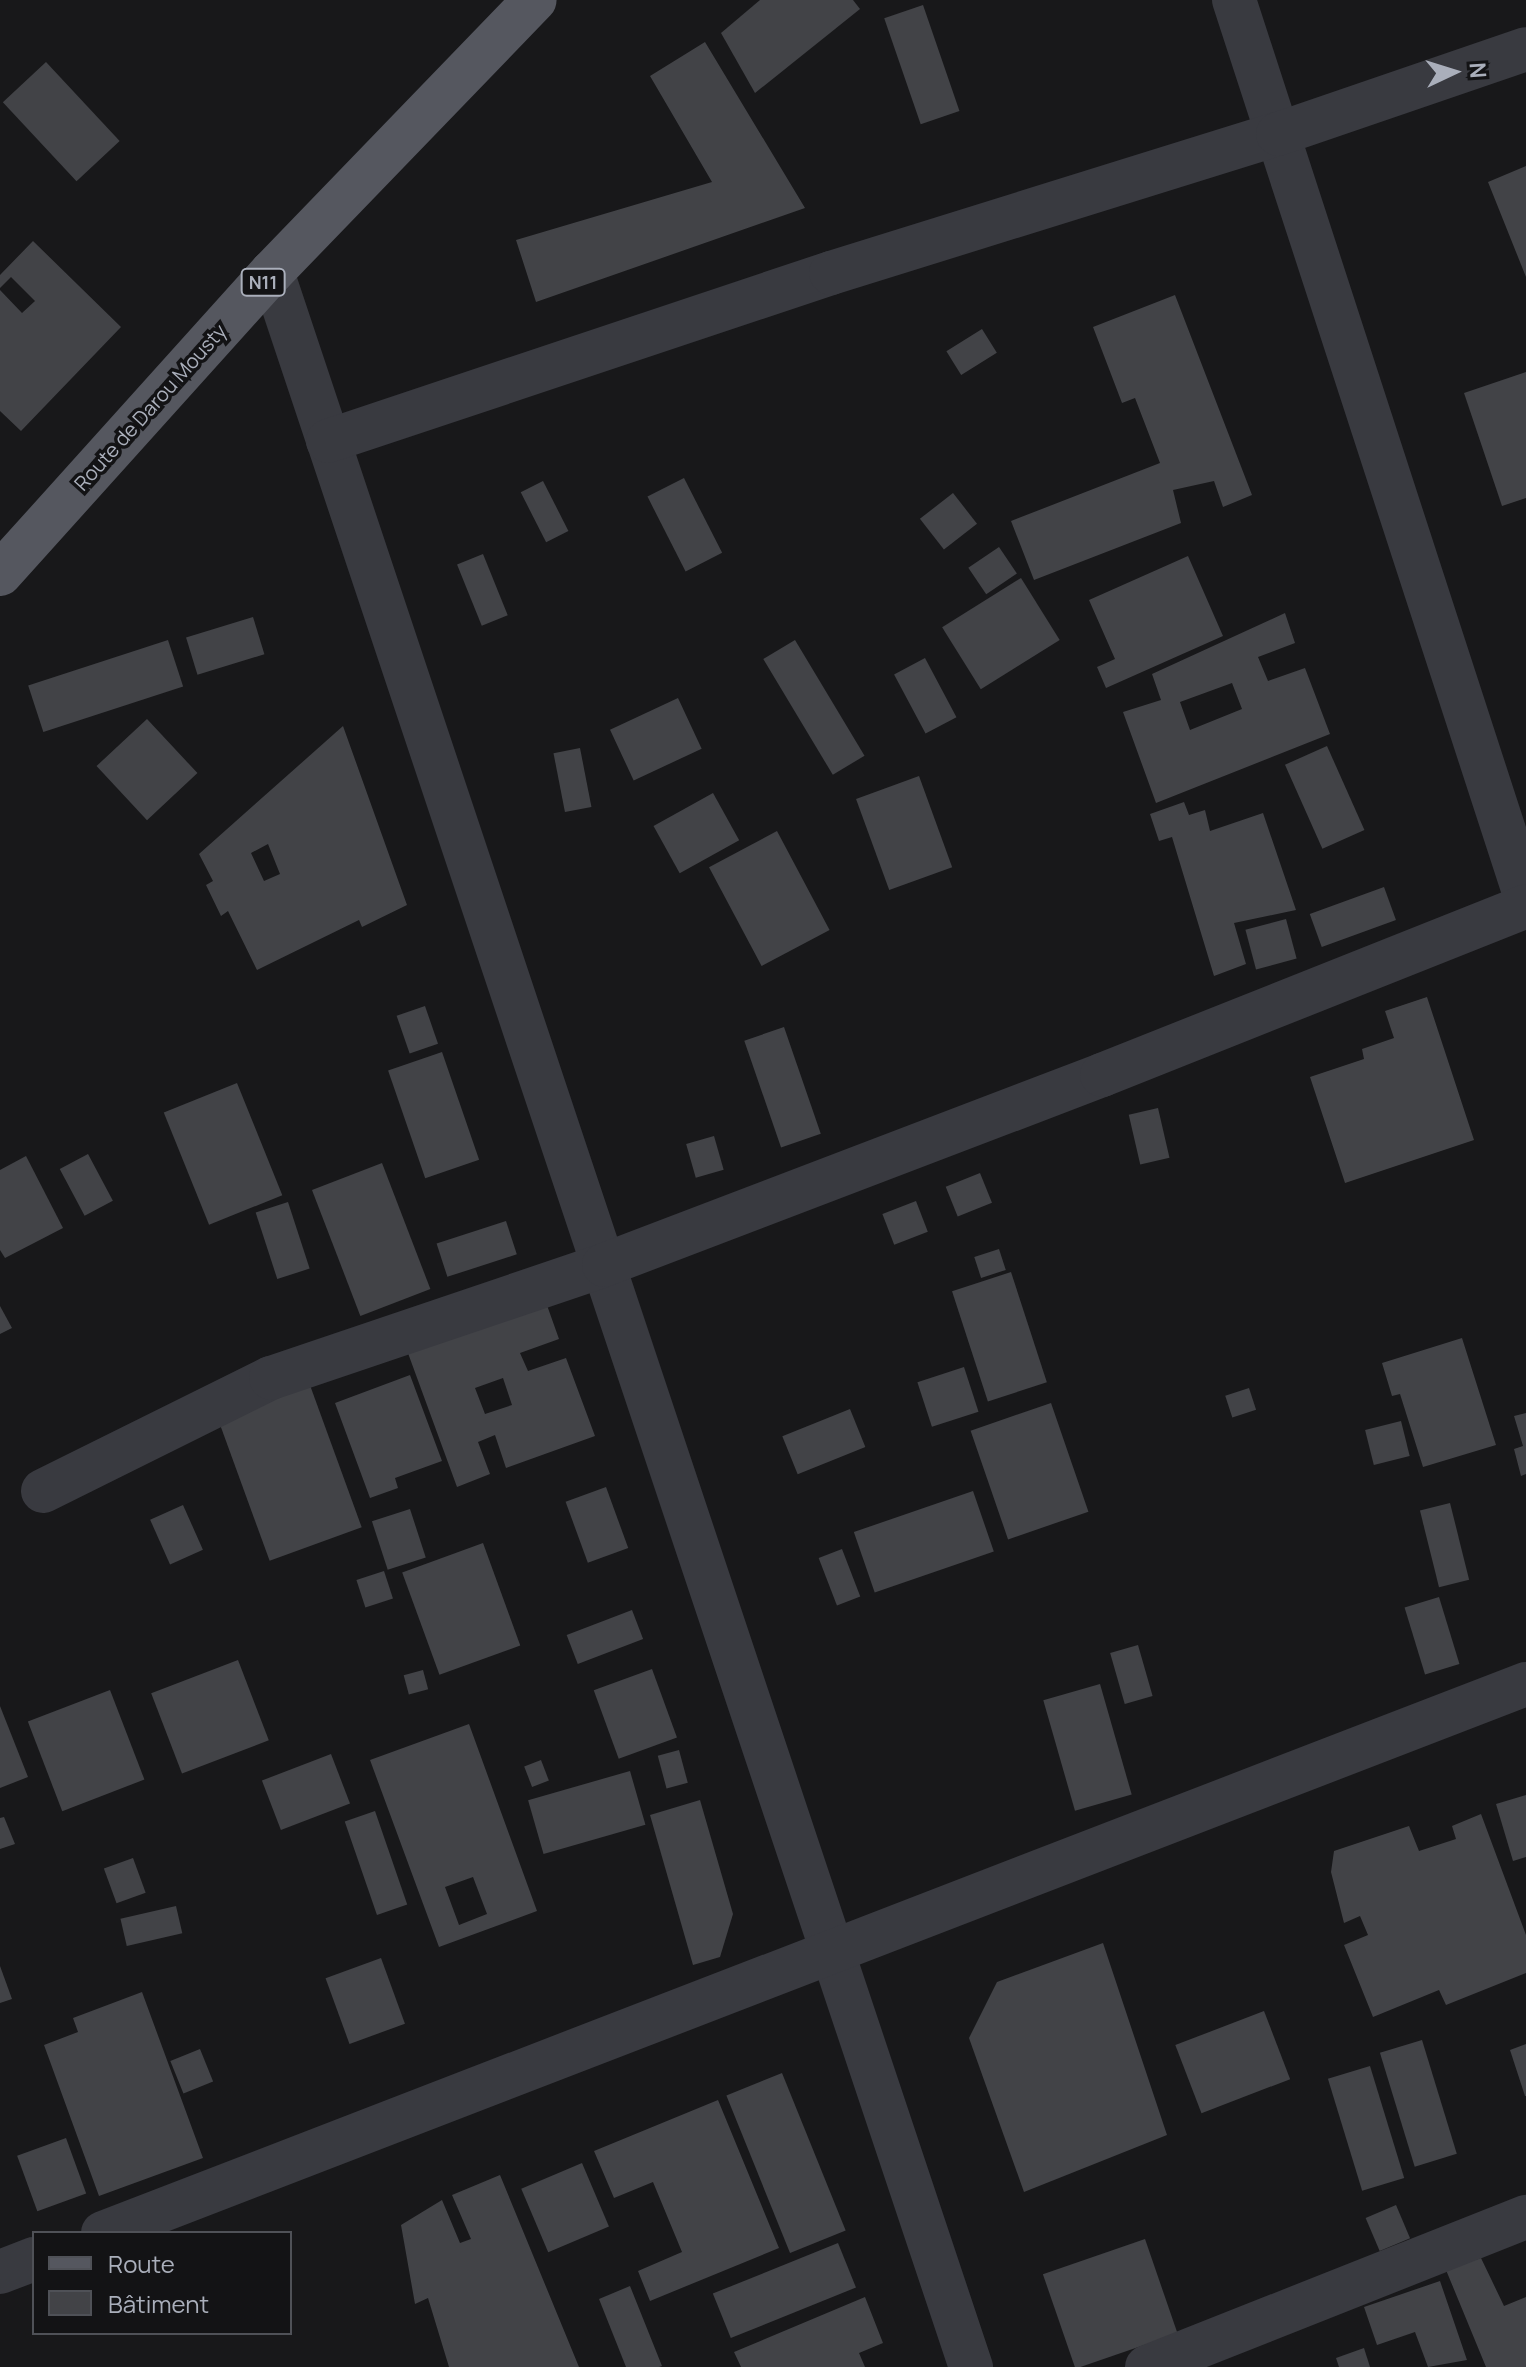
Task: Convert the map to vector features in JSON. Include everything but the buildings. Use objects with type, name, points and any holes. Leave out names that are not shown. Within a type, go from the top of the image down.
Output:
[{"type":"main road","name":"Route de Darou Mousty","points":[[0,574],[272,272],[535,0]]},
{"type":"street","points":[[1234,0],[1526,898]]},
{"type":"street","points":[[328,441],[831,273],[1278,134],[1526,49]]},
{"type":"street","points":[[272,272],[971,2367]]},
{"type":"street","points":[[43,1491],[271,1378],[604,1265],[1102,1075],[1526,906]]},
{"type":"street","points":[[108,2231],[1526,1684]]},
{"type":"street","points":[[1147,2367],[1526,2217]]},
{"type":"street","points":[[0,2272],[32,2260]]}]
